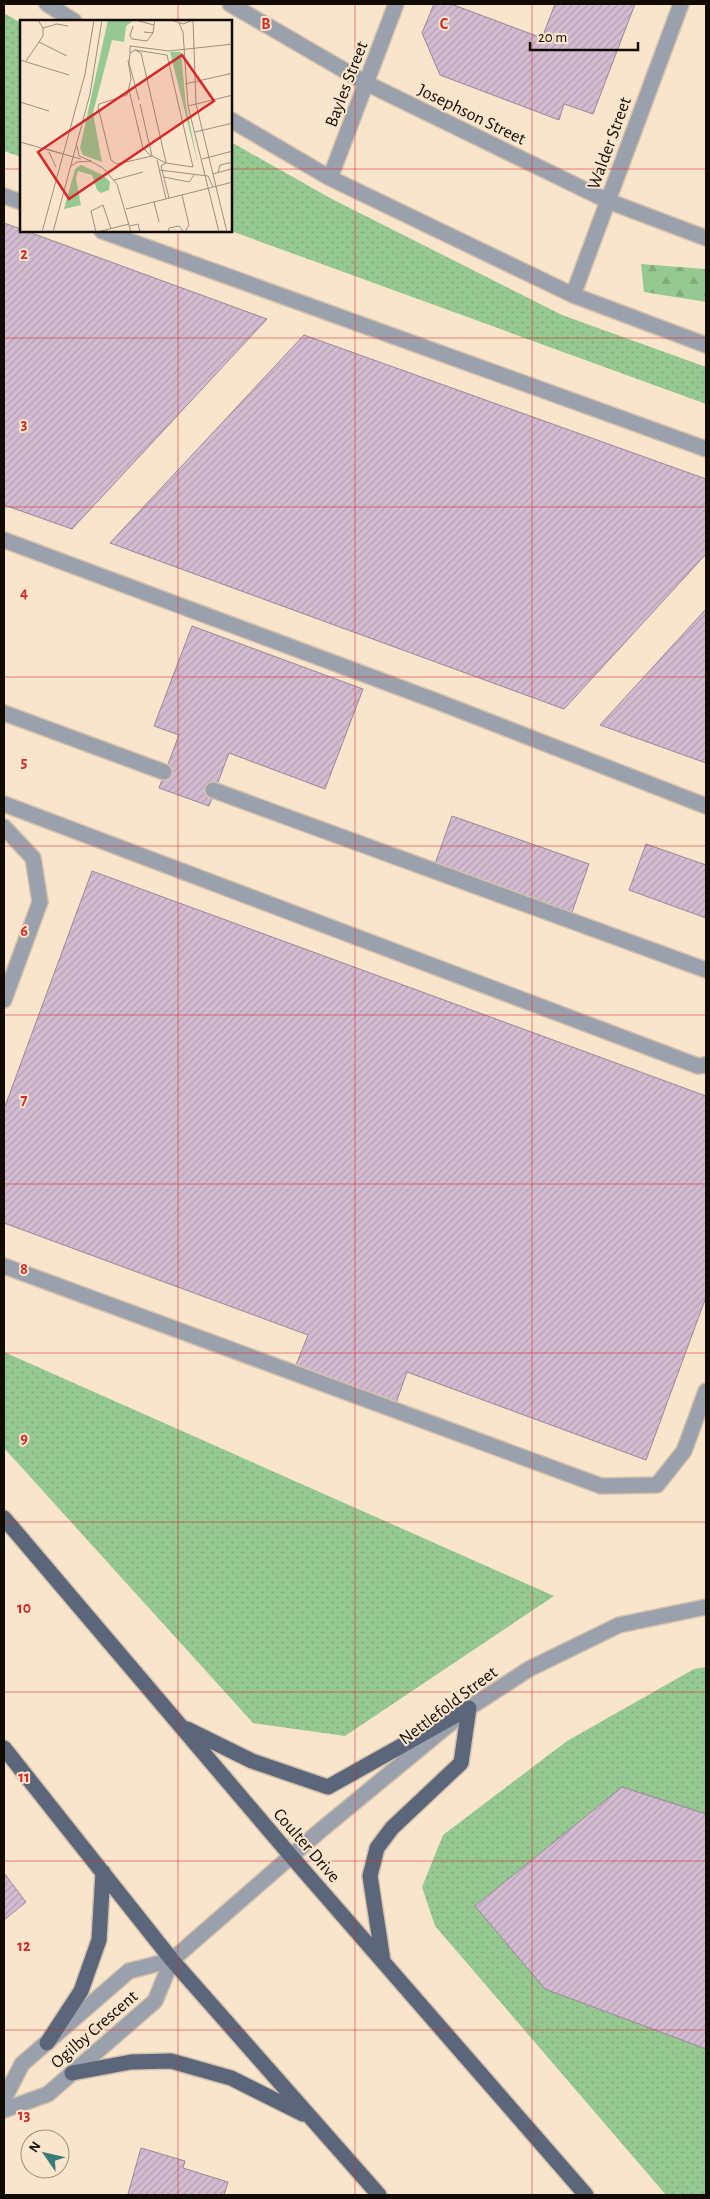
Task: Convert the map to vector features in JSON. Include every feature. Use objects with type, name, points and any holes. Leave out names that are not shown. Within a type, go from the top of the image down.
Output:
[{"type":"main road","name":"Coulter Drive","points":[[4,1518],[291,1856],[586,2195]]},
{"type":"main road","points":[[181,1726],[252,1761],[328,1787],[469,1708]]},
{"type":"main road","points":[[382,1961],[370,1876],[377,1848],[392,1828],[461,1763],[469,1708]]},
{"type":"main road","points":[[4,1748],[172,1960],[379,2195]]},
{"type":"main road","points":[[47,2043],[81,1991],[99,1940],[103,1872]]},
{"type":"main road","points":[[72,2073],[131,2062],[170,2061],[231,2078],[311,2118]]},
{"type":"street","points":[[47,4],[72,20]]},
{"type":"street","name":"Josephson Street","points":[[230,4],[366,83],[608,201],[706,238]]},
{"type":"street","name":"Bayles Street","points":[[330,178],[396,4]]},
{"type":"street","name":"Walder Street","points":[[573,296],[681,4]]},
{"type":"street","points":[[232,121],[330,178],[573,296],[706,345]]},
{"type":"street","points":[[4,196],[20,202]]},
{"type":"street","points":[[105,232],[706,449]]},
{"type":"street","points":[[4,540],[427,698],[706,806]]},
{"type":"street","points":[[4,713],[164,772]]},
{"type":"street","points":[[213,790],[706,970]]},
{"type":"street","points":[[4,804],[698,1066],[706,1065]]},
{"type":"street","points":[[4,827],[32,858],[40,902],[4,1000]]},
{"type":"street","points":[[4,1266],[601,1486],[657,1485],[684,1451],[706,1391]]},
{"type":"street","name":"Nettlefold Street","points":[[172,1960],[291,1856],[469,1708],[528,1669],[619,1624],[706,1607]]},
{"type":"street","name":"Ogilby Crescent","points":[[4,2099],[22,2064],[129,1971],[172,1960]]},
{"type":"street","name":"Ogilby Crescent","points":[[4,2110],[48,2094],[155,2001],[172,1960]]},
{"type":"green space","points":[[4,13],[20,22],[20,157],[4,151]]},
{"type":"green space","points":[[232,143],[330,198],[562,315],[706,367],[706,404],[232,231]]},
{"type":"green space","points":[[641,264],[706,269],[706,302],[644,292]]},
{"type":"green space","points":[[4,1352],[554,1596],[345,1736],[253,1723],[4,1448]]},
{"type":"green space","points":[[706,1667],[706,1814],[622,1787],[475,1906],[545,1989],[706,2049],[706,2195],[666,2195],[435,1926],[422,1887],[443,1835],[567,1741],[694,1669]]},
{"type":"building","points":[[434,4],[451,4],[542,38],[555,4],[635,4],[593,114],[564,104],[559,120],[440,75],[422,33]]},
{"type":"building","points":[[4,223],[20,229],[20,232],[29,232],[267,319],[72,529],[4,505]]},
{"type":"building","points":[[304,335],[706,479],[706,554],[564,709],[110,543]]},
{"type":"building","points":[[706,609],[706,763],[600,725]]},
{"type":"building","points":[[192,626],[363,689],[325,789],[229,753],[209,806],[159,788],[179,735],[154,726]]},
{"type":"building","points":[[452,816],[589,864],[572,912],[435,864]]},
{"type":"building","points":[[646,844],[706,865],[706,918],[629,890]]},
{"type":"building","points":[[92,871],[706,1096],[706,1297],[646,1460],[407,1372],[396,1403],[296,1365],[308,1335],[4,1223],[4,1109]]},
{"type":"building","points":[[622,1787],[706,1814],[706,2049],[545,1989],[475,1906]]},
{"type":"building","points":[[4,1873],[26,1902],[4,1920]]},
{"type":"building","points":[[141,2148],[185,2161],[183,2168],[228,2182],[224,2195],[128,2194]]}]
